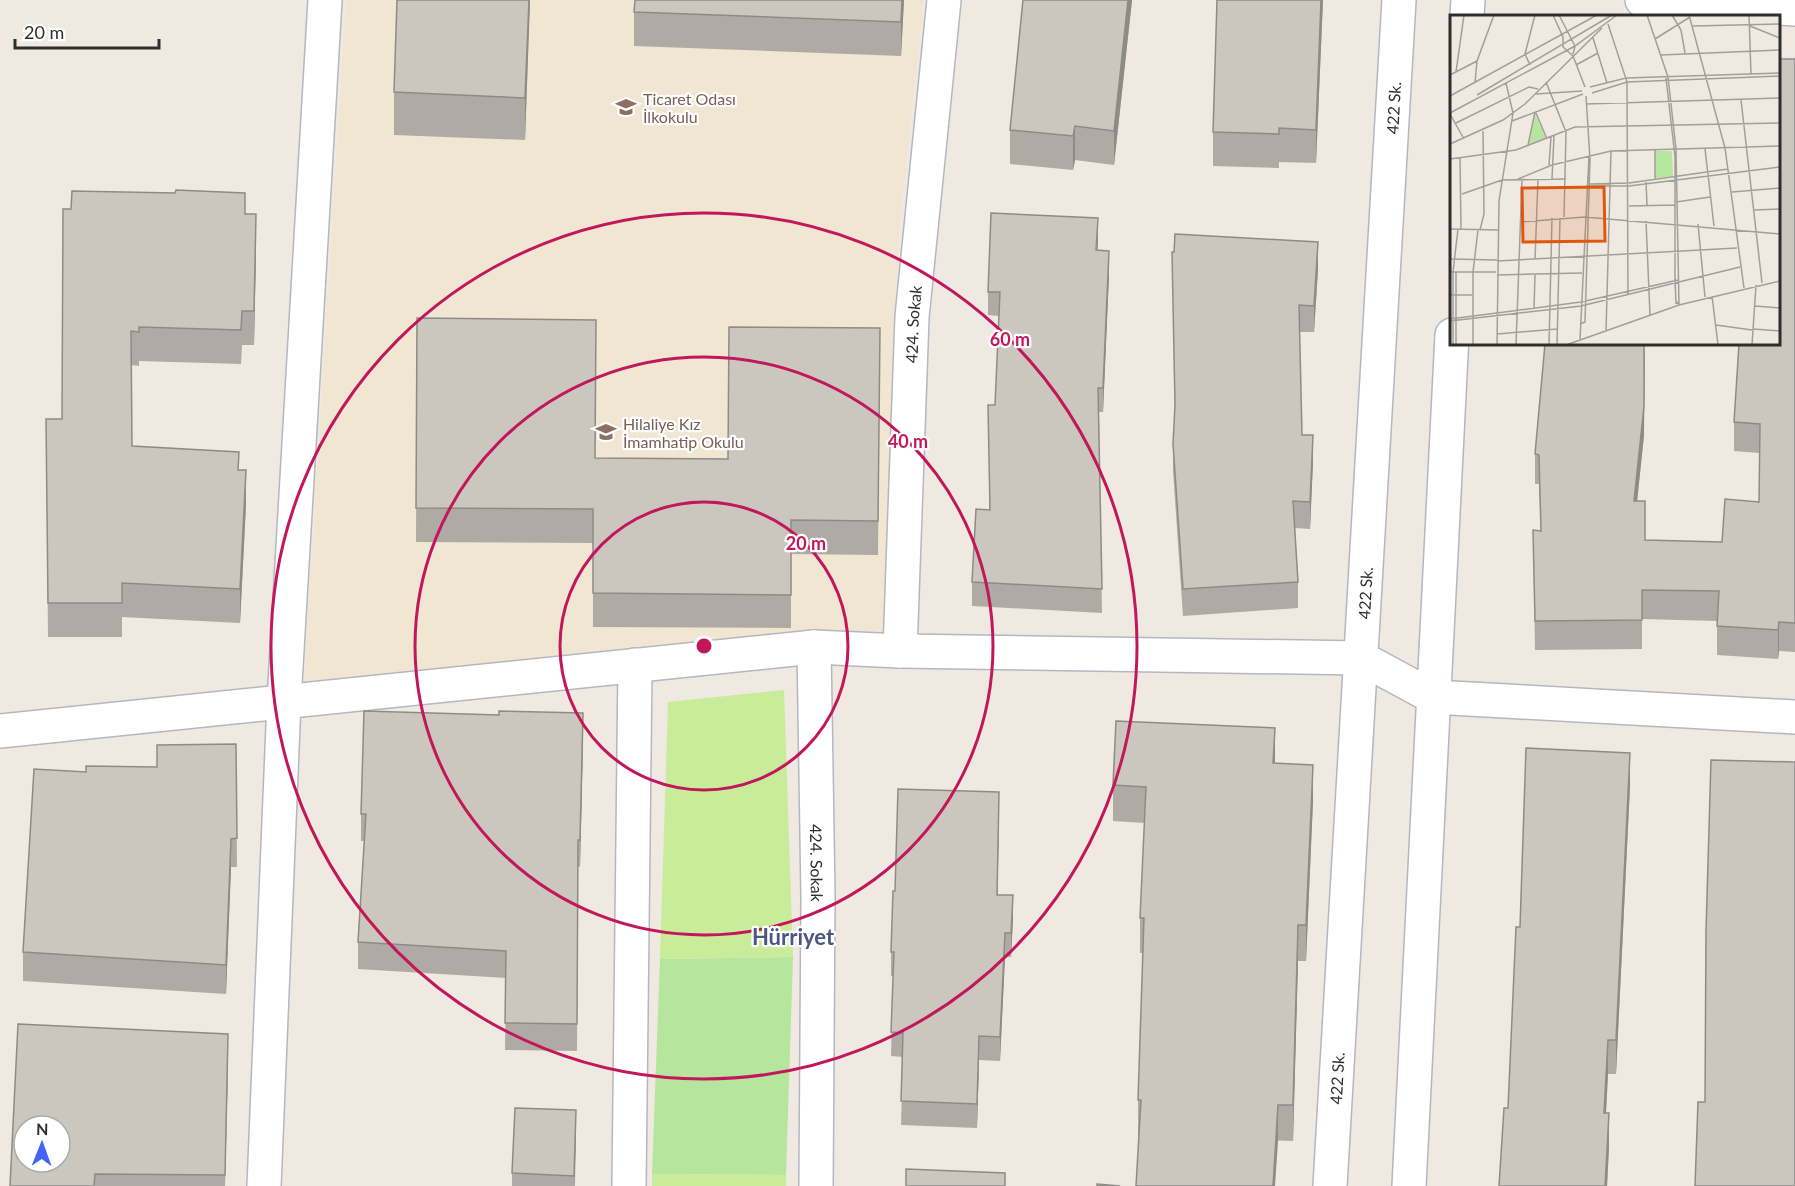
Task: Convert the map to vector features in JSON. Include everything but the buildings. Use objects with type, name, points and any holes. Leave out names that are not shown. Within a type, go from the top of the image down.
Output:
[{"type":"street","points":[[264,1186],[284,701],[325,0]]},
{"type":"street","name":"424. Sokak","points":[[900,651],[912,317],[944,0]]},
{"type":"street","name":"422 Sk.","points":[[1330,1186],[1399,0]]},
{"type":"street","points":[[1467,15],[1468,0]]},
{"type":"street","points":[[1642,0],[1795,9]]},
{"type":"street","points":[[1409,1186],[1451,345]]},
{"type":"street","points":[[0,731],[814,647],[900,651],[1361,658],[1433,697],[1795,717]]},
{"type":"street","name":"424. Sokak","points":[[814,647],[818,897],[816,1186]]},
{"type":"street","points":[[629,1186],[635,665]]},
{"type":"shaded area","name":"Hilaliye Kız İmamhatip Okulu","points":[[346,0],[924,0],[899,227],[885,636],[304,686]]},
{"type":"green space","points":[[784,690],[793,957],[660,959],[668,702]]},
{"type":"green space","points":[[793,957],[786,1175],[652,1174],[660,959]]},
{"type":"green space","points":[[652,1174],[786,1175],[786,1186],[652,1186]]},
{"type":"place","name":"Ticaret Odası İlkokulu","points":[[626,107]]},
{"type":"place","name":"Hilaliye Kız İmamhatip Okulu","points":[[606,432]]},
{"type":"district","name":"Hürriyet","points":[[793,936]]}]
